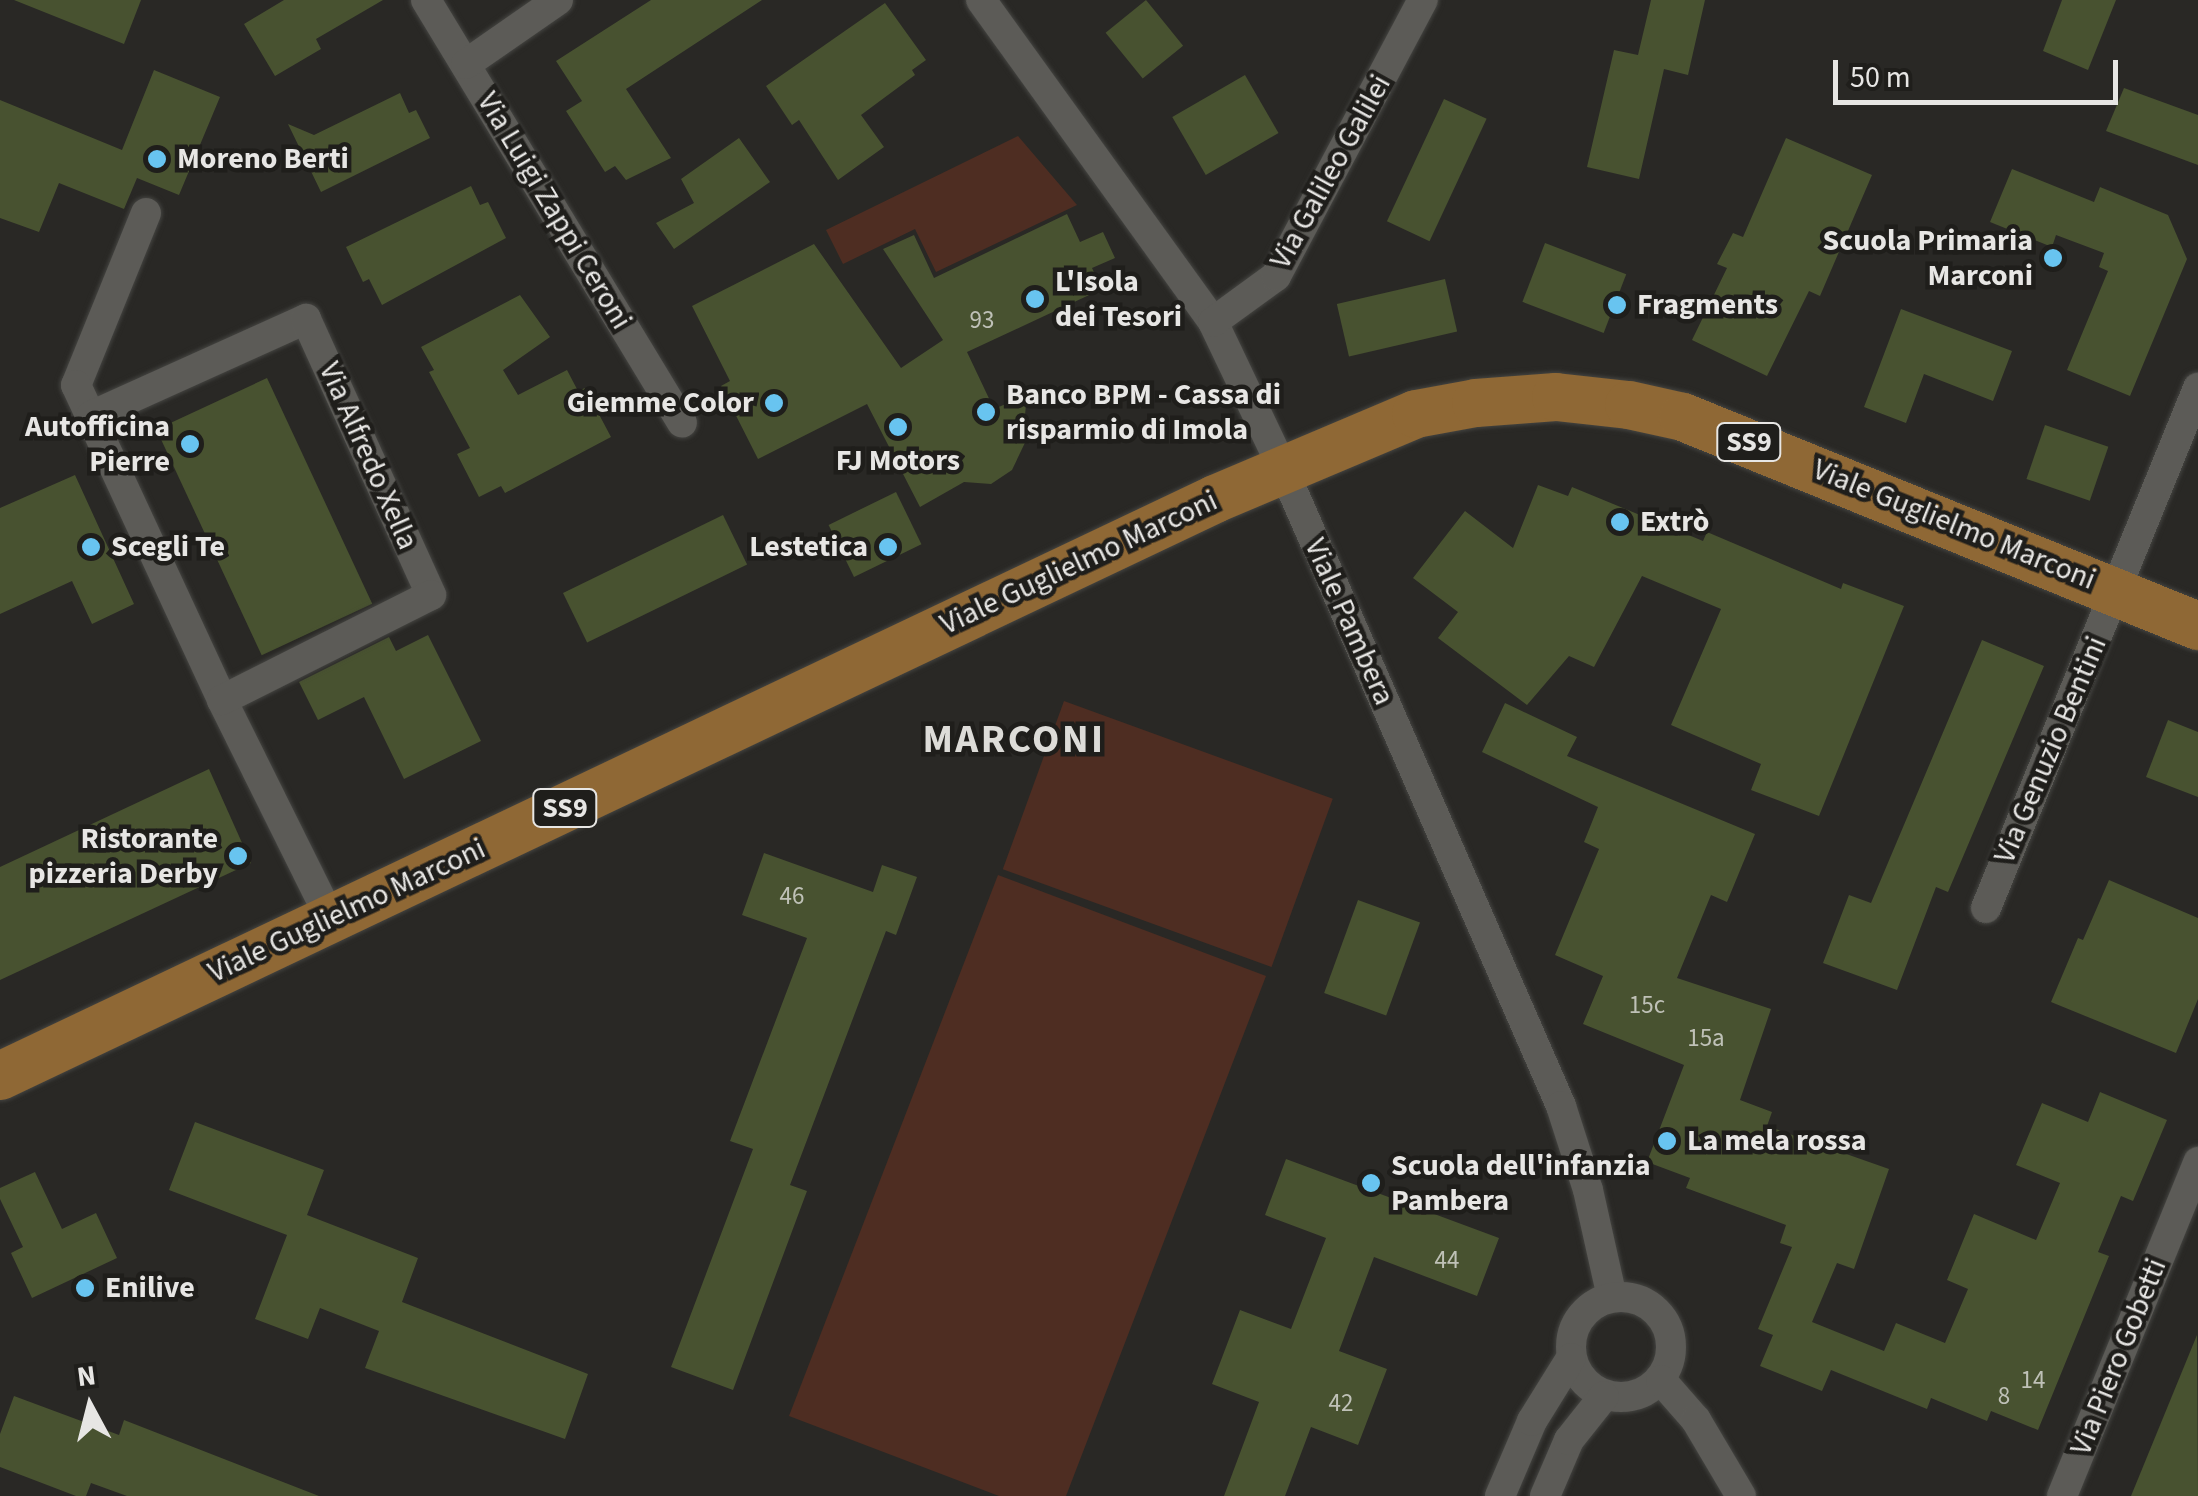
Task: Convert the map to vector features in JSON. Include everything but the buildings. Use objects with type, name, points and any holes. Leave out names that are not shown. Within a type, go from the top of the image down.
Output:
[{"type":"main road","name":"Viale Guglielmo Marconi","points":[[0,1076],[1283,469],[1416,414],[1556,397],[1629,405],[1721,431],[2198,626]]},
{"type":"street","points":[[466,64],[558,0]]},
{"type":"street","name":"Viale Pambera","points":[[981,0],[1213,322],[1283,469],[1560,1106],[1588,1190],[1612,1297]]},
{"type":"street","name":"Via Galileo Galilei","points":[[1213,322],[1276,276],[1423,0]]},
{"type":"street","name":"Via Luigi Zappi Ceroni","points":[[430,2],[682,423]]},
{"type":"street","points":[[146,214],[76,385],[222,700],[331,920]]},
{"type":"street","name":"Via Alfredo Xella","points":[[91,416],[306,319],[432,595],[222,700]]},
{"type":"street","name":"Via Genuzio Bentini","points":[[1986,908],[2198,388]]},
{"type":"street","name":"Via Piero Gobetti","points":[[2062,1496],[2198,1162]]},
{"type":"street","points":[[1612,1297],[1636,1298],[1662,1316],[1672,1338],[1672,1357],[1661,1380],[1639,1395],[1604,1396],[1582,1380],[1571,1358],[1571,1337],[1584,1312],[1612,1297]]},
{"type":"street","points":[[1500,1496],[1532,1420],[1571,1358]]},
{"type":"street","points":[[1661,1380],[1696,1420],[1741,1496]]},
{"type":"street","points":[[1545,1496],[1569,1440],[1604,1396]]},
{"type":"shaded area","points":[[1018,136],[1077,205],[936,272],[915,229],[843,264],[826,230]]},
{"type":"shaded area","points":[[1064,701],[1333,799],[1272,967],[1003,869]]},
{"type":"shaded area","points":[[998,875],[1266,976],[1066,1496],[999,1496],[789,1416]]},
{"type":"place","name":"Moreno Berti","points":[[157,159]]},
{"type":"place","name":"Scuola Primaria Marconi","points":[[2053,258]]},
{"type":"place","name":"L'Isola dei Tesori","points":[[1035,299]]},
{"type":"place","name":"Fragments","points":[[1617,305]]},
{"type":"place","name":"Giemme Color","points":[[774,403]]},
{"type":"place","name":"Banco BPM - Cassa di risparmio di Imola","points":[[986,412]]},
{"type":"place","name":"FJ Motors","points":[[898,427]]},
{"type":"place","name":"Autofficina Pierre","points":[[190,444]]},
{"type":"place","name":"Extrò","points":[[1620,522]]},
{"type":"place","name":"Scegli Te","points":[[91,547]]},
{"type":"place","name":"Lestetica","points":[[888,547]]},
{"type":"place","name":"Ristorante pizzeria Derby","points":[[238,856]]},
{"type":"place","name":"La mela rossa","points":[[1667,1141]]},
{"type":"place","name":"Scuola dell'infanzia Pambera","points":[[1371,1183]]},
{"type":"place","name":"Enilive","points":[[85,1288]]},
{"type":"district","name":"MARCONI","points":[[1014,740]]}]
